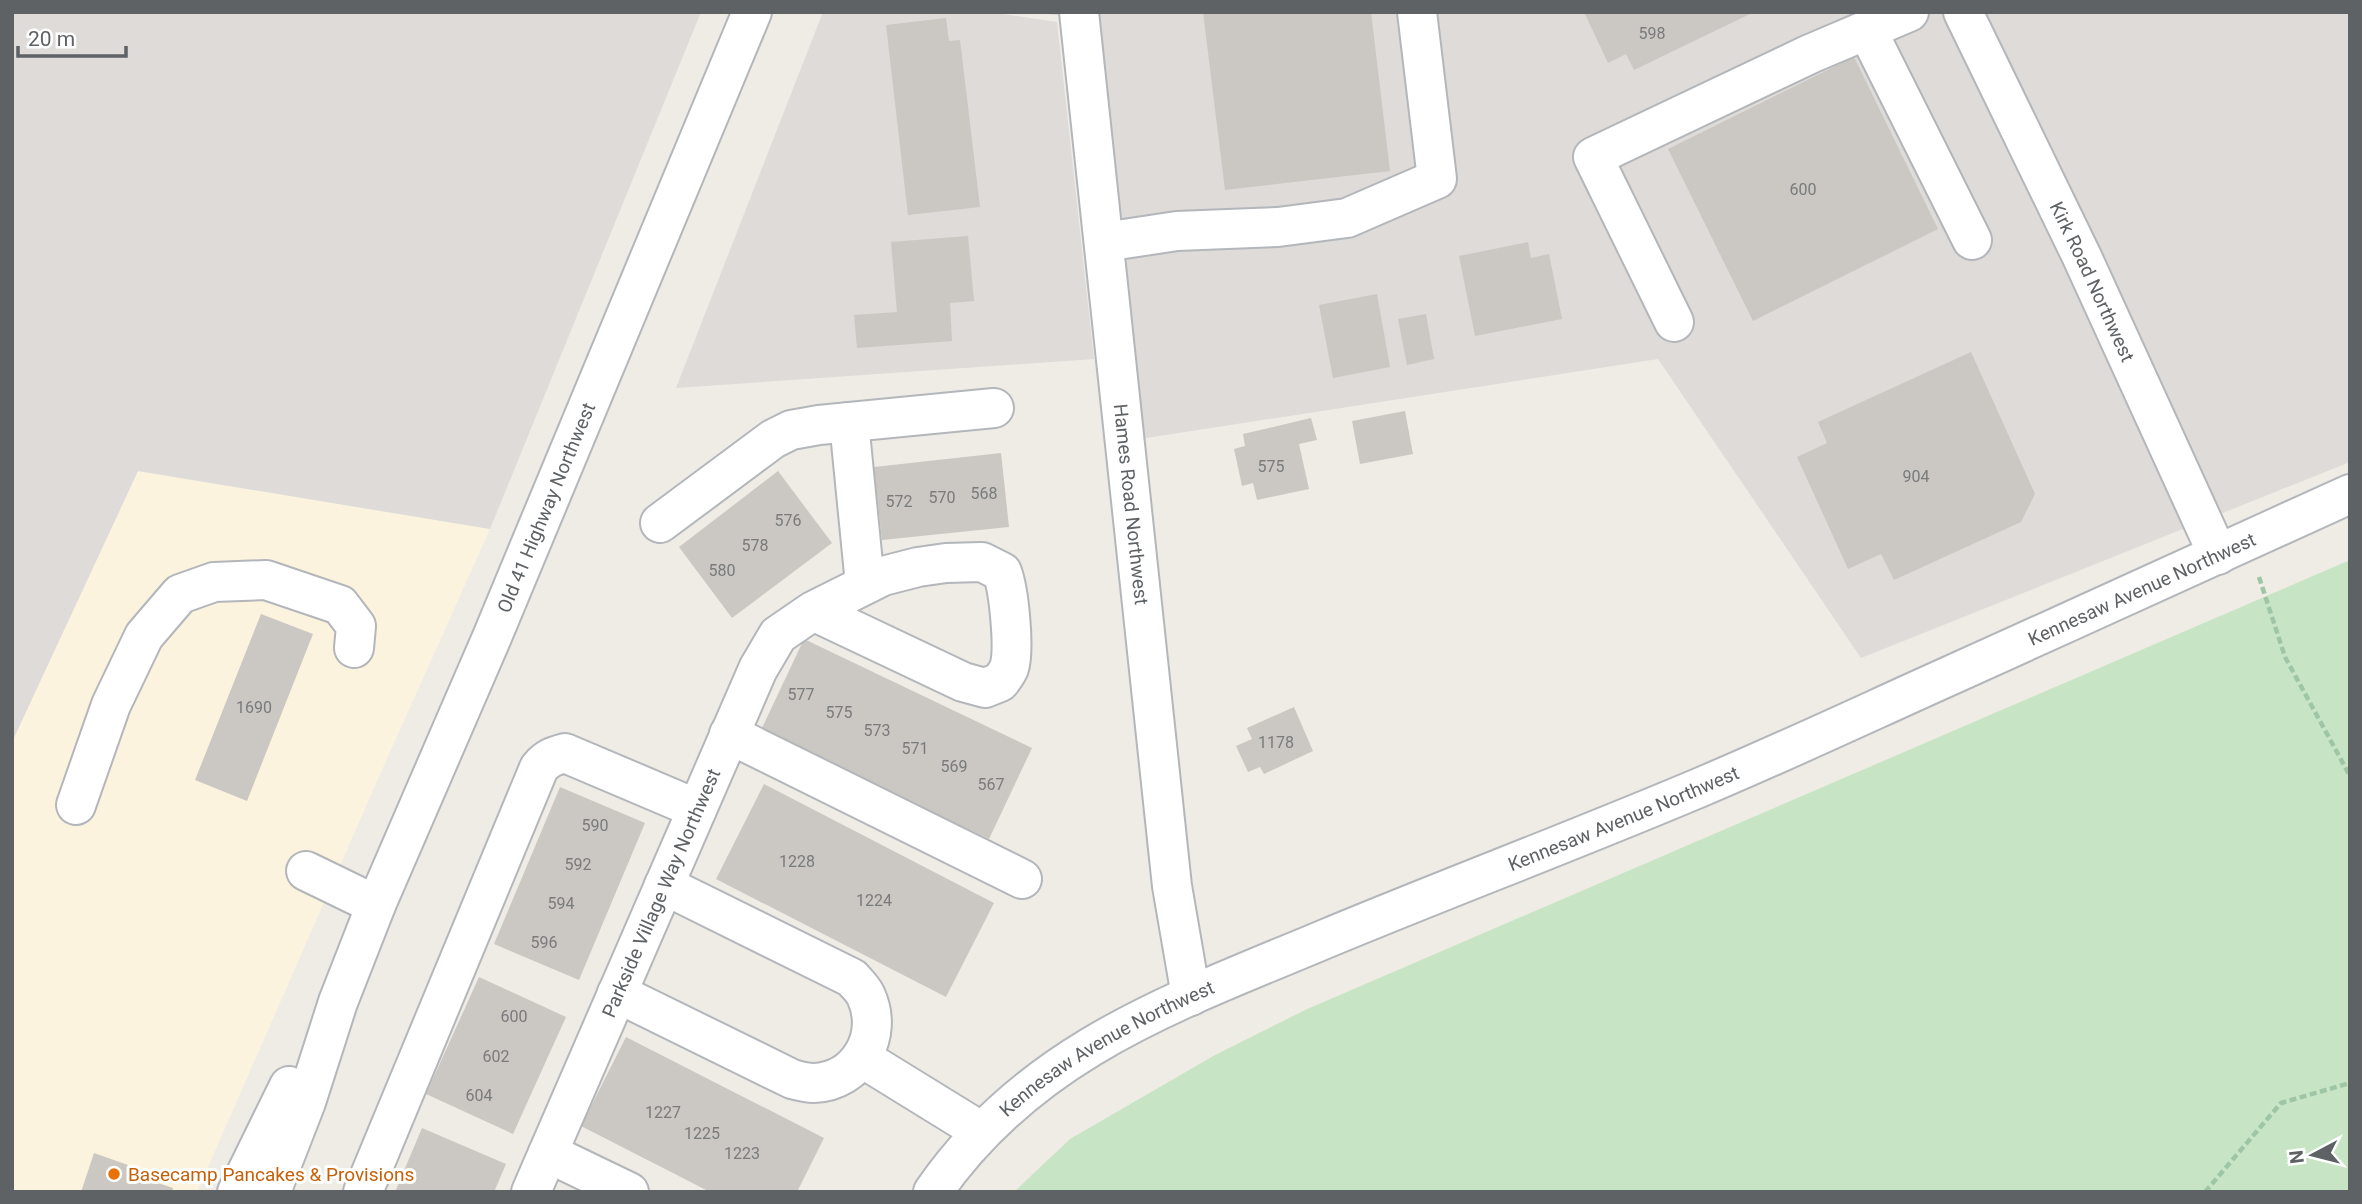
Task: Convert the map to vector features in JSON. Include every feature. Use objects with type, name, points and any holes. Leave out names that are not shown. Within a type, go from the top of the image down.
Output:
[{"type":"street","name":"Old 41 Highway Northwest","points":[[271,1192],[306,1102],[338,1002],[376,905],[498,625],[752,12]]},
{"type":"street","name":"Hames Road Northwest","points":[[1079,12],[1172,886],[1191,996]]},
{"type":"street","points":[[1104,242],[1175,215],[1278,227],[1347,218],[1437,179],[1417,12]]},
{"type":"street","points":[[1674,322],[1592,157],[1810,54],[1909,12]]},
{"type":"street","name":"Kirk Road Northwest","points":[[1963,12],[2082,257],[2218,555]]},
{"type":"street","points":[[1867,30],[1972,240]]},
{"type":"street","points":[[660,523],[782,434],[799,428],[994,408]]},
{"type":"street","points":[[849,422],[865,584]]},
{"type":"street","name":"Kennesaw Avenue Northwest","points":[[933,1192],[948,1170],[1014,1101],[1064,1062],[1120,1028],[1388,913],[1703,787],[2350,494]]},
{"type":"street","name":"Parkside Village Way Northwest","points":[[531,1192],[729,734],[758,669],[778,635],[813,611],[865,584],[906,570],[946,563],[982,562],[1002,572],[1007,585],[1011,638],[1009,667],[1000,682],[985,688],[963,682],[813,611]]},
{"type":"street","points":[[76,805],[111,705],[144,636],[180,594],[214,582],[266,580],[340,605],[356,626],[354,648]]},
{"type":"street","points":[[729,734],[1022,879]]},
{"type":"street","points":[[363,1192],[544,762],[551,757],[565,754],[697,809]]},
{"type":"street","points":[[306,871],[376,905]]},
{"type":"street","points":[[617,993],[792,1079],[813,1083],[839,1077],[853,1068],[867,1048],[873,1027],[872,1012],[865,993],[852,978],[664,886]]},
{"type":"street","name":"Old 41 Highway Northwest","points":[[237,1192],[283,1096],[338,1002]]},
{"type":"street","points":[[862,1058],[982,1132]]},
{"type":"street","points":[[548,1153],[629,1192]]},
{"type":"path","points":[[2257,572],[2285,657],[2350,776]]},
{"type":"path","points":[[2205,1192],[2281,1103],[2350,1083]]},
{"type":"shaded area","points":[[12,12],[701,12],[490,529],[138,471],[12,742]]},
{"type":"shaded area","points":[[823,12],[989,12],[1057,22],[1094,359],[676,388]]},
{"type":"shaded area","points":[[1032,12],[2350,12],[2350,462],[1861,658],[1658,359],[1140,439],[1095,20]]},
{"type":"shaded area","points":[[138,471],[490,529],[197,1192],[12,1192],[12,742]]},
{"type":"green space","points":[[2350,560],[2350,1192],[1014,1192],[1070,1139],[1215,1055],[1305,1010]]},
{"type":"building","points":[[1203,12],[1371,12],[1390,171],[1225,190]]},
{"type":"building","points":[[1584,12],[1754,12],[1634,70],[1626,54],[1608,63]]},
{"type":"building","points":[[946,18],[949,41],[960,40],[980,207],[908,215],[886,25]]},
{"type":"building","points":[[1854,57],[1938,229],[1753,321],[1668,149]]},
{"type":"building","points":[[968,236],[974,301],[950,303],[952,341],[857,348],[854,315],[897,312],[891,242]]},
{"type":"building","points":[[1528,242],[1531,258],[1549,254],[1562,319],[1475,336],[1459,256]]},
{"type":"building","points":[[1377,294],[1390,367],[1333,378],[1319,305]]},
{"type":"building","points":[[1426,314],[1434,359],[1407,365],[1398,319]]},
{"type":"building","points":[[1971,352],[2035,494],[2021,522],[1894,580],[1881,554],[1848,569],[1797,457],[1827,443],[1818,422]]},
{"type":"building","points":[[1405,411],[1413,454],[1360,464],[1352,421]]},
{"type":"building","points":[[1311,418],[1317,440],[1299,444],[1309,489],[1257,500],[1253,483],[1242,486],[1234,449],[1245,446],[1243,434]]},
{"type":"building","points":[[1001,453],[1009,527],[882,540],[874,467]]},
{"type":"building","points":[[778,471],[832,543],[732,618],[679,547]]},
{"type":"building","points":[[261,614],[313,634],[247,801],[195,780]]},
{"type":"building","points":[[804,639],[1032,748],[989,839],[761,730]]},
{"type":"building","points":[[1294,707],[1313,751],[1264,774],[1260,767],[1248,772],[1236,746],[1252,739],[1247,728]]},
{"type":"building","points":[[764,784],[994,903],[946,997],[716,879]]},
{"type":"building","points":[[560,787],[645,823],[579,980],[494,944]]},
{"type":"building","points":[[479,977],[566,1017],[513,1134],[426,1094]]},
{"type":"building","points":[[626,1037],[824,1138],[797,1192],[710,1192],[581,1126]]},
{"type":"building","points":[[422,1128],[506,1164],[494,1192],[395,1192]]},
{"type":"building","name":"Basecamp Pancakes & Provisions","points":[[94,1153],[142,1170],[140,1177],[173,1188],[172,1192],[81,1192]]},
{"type":"place","name":"Basecamp Pancakes & Provisions","points":[[114,1174]]}]
